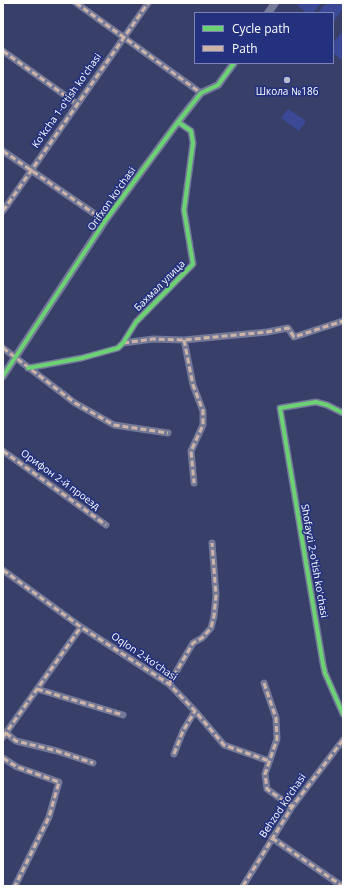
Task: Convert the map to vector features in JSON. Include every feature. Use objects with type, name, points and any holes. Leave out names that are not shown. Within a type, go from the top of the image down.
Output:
[{"type":"street","points":[[76,3],[201,93]]},
{"type":"street","name":"Ko'kcha 1-o'tish ko'chasi","points":[[3,211],[30,170],[148,3]]},
{"type":"street","points":[[269,12],[275,3]]},
{"type":"street","points":[[3,51],[77,104]]},
{"type":"street","name":"Orifxon koʻchasi","points":[[3,376],[105,221],[178,122],[201,93],[218,85],[233,64]]},
{"type":"street","name":"Бахмал улица","points":[[124,343],[136,322],[193,264],[184,210],[193,144],[191,131],[178,122]]},
{"type":"street","points":[[3,151],[105,221]]},
{"type":"street","points":[[28,368],[82,358],[118,348],[124,343],[153,339],[184,340],[267,332],[288,328],[294,337],[343,321]]},
{"type":"street","points":[[184,340],[194,385],[203,410],[203,425],[191,451],[194,483]]},
{"type":"street","points":[[3,348],[75,403],[114,425],[168,433]]},
{"type":"street","name":"Shofayzi 2-o'tish ko'chasi","points":[[343,413],[327,405],[316,402],[280,408],[323,664],[343,714]]},
{"type":"street","name":"Орифон 2-й проезд","points":[[3,451],[106,525]]},
{"type":"street","points":[[169,684],[193,643],[202,638],[210,628],[214,616],[216,595],[212,543]]},
{"type":"street","name":"Oqlon 2-ko‘chasi","points":[[3,570],[81,627],[169,684],[195,711],[224,745],[269,761]]},
{"type":"street","points":[[81,627],[4,735],[16,741],[57,751],[93,763]]},
{"type":"street","points":[[264,683],[276,718],[277,739],[264,774],[267,788],[292,807]]},
{"type":"street","points":[[37,689],[123,715]]},
{"type":"street","points":[[174,754],[182,731],[195,711]]},
{"type":"street","name":"Behzod ko‘chasi","points":[[243,886],[292,807],[343,740]]},
{"type":"street","points":[[3,758],[17,767],[59,782],[49,817],[15,886]]},
{"type":"street","points":[[272,838],[342,886]]},
{"type":"shaded area","points":[[299,3],[321,3],[314,12],[306,12],[297,5]]},
{"type":"shaded area","points":[[326,3],[343,4],[343,9],[334,21],[334,12],[319,12]]},
{"type":"shaded area","points":[[343,31],[343,61],[334,54],[334,42]]},
{"type":"shaded area","points":[[288,109],[306,121],[299,131],[281,118]]},
{"type":"marked path","points":[[76,3],[201,93]]},
{"type":"marked path","points":[[3,211],[148,3]]},
{"type":"marked path","points":[[3,51],[77,104]]},
{"type":"marked path","points":[[3,151],[105,221]]},
{"type":"marked path","points":[[123,343],[153,339],[184,340],[267,332],[288,328],[294,337],[343,321]]},
{"type":"marked path","points":[[184,340],[193,385],[203,411],[203,425],[191,451],[194,483]]},
{"type":"marked path","points":[[3,348],[75,403],[114,425],[168,433]]},
{"type":"marked path","points":[[3,451],[106,525]]},
{"type":"marked path","points":[[169,684],[193,643],[202,638],[211,628],[216,595],[212,543]]},
{"type":"marked path","points":[[3,570],[81,627],[169,684],[195,711],[224,745],[269,761]]},
{"type":"marked path","points":[[3,737],[81,627]]},
{"type":"marked path","points":[[264,683],[276,718],[277,739],[265,774],[267,789],[292,807]]},
{"type":"marked path","points":[[37,689],[123,715]]},
{"type":"marked path","points":[[174,754],[183,731],[195,711]]},
{"type":"marked path","points":[[6,733],[16,741],[57,751],[93,763]]},
{"type":"marked path","points":[[243,886],[292,807],[343,740]]},
{"type":"marked path","points":[[3,758],[17,767],[59,782],[49,817],[15,886]]},
{"type":"marked path","points":[[272,838],[342,886]]},
{"type":"cycle path","points":[[3,376],[105,221],[178,122],[201,93],[218,85],[233,64]]},
{"type":"cycle path","points":[[28,368],[82,358],[118,348],[123,343],[136,322],[193,264],[184,210],[193,143],[191,131],[178,122]]},
{"type":"cycle path","points":[[343,413],[327,405],[316,402],[280,408],[323,664],[325,673],[343,714]]},
{"type":"place","name":"Школа №186","points":[[287,80]]}]
